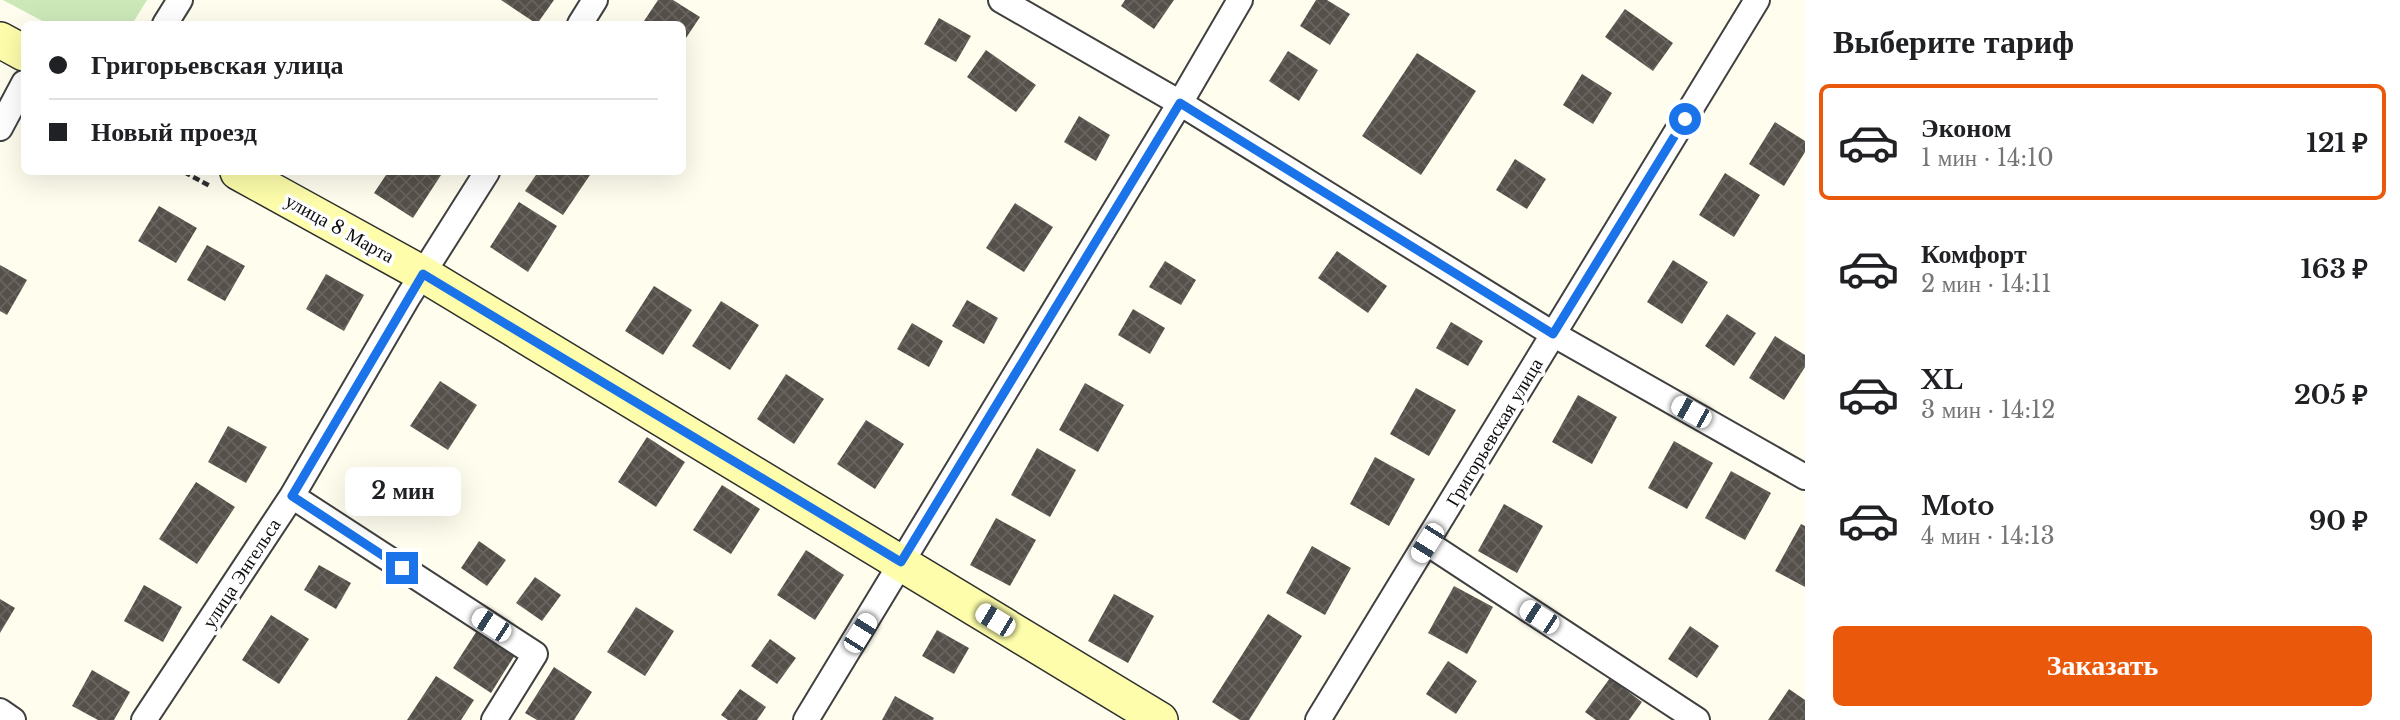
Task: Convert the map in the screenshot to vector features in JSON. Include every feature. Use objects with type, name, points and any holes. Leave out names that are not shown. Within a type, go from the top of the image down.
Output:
[{"type":"main road","points":[[0,40],[21,51]]},
{"type":"main road","name":"улица 8 Марта","points":[[243,175],[423,274],[1160,720]]},
{"type":"street","points":[[167,21],[180,0]]},
{"type":"street","points":[[582,21],[595,0]]},
{"type":"street","points":[[1001,0],[1180,103],[1553,334],[1805,477]]},
{"type":"street","points":[[806,720],[1240,0]]},
{"type":"street","name":"Григорьевская улица","points":[[1318,720],[1757,0]]},
{"type":"street","points":[[0,128],[21,89]]},
{"type":"street","name":"улица Энгельса","points":[[144,720],[292,496],[423,274],[485,175]]},
{"type":"street","points":[[292,496],[535,654],[494,720]]},
{"type":"street","points":[[1427,543],[1697,720]]},
{"type":"street","points":[[0,711],[13,720]]},
{"type":"green space","points":[[3,0],[147,0],[134,21],[42,21]]},
{"type":"building","points":[[501,0],[554,0],[539,21],[532,21]]},
{"type":"building","points":[[658,0],[673,0],[700,17],[686,38],[686,21],[644,21]]},
{"type":"building","points":[[1125,0],[1174,0],[1154,29],[1121,6]]},
{"type":"building","points":[[1316,0],[1327,0],[1350,14],[1330,45],[1300,26]]},
{"type":"building","points":[[1625,9],[1673,43],[1653,71],[1605,37]]},
{"type":"building","points":[[939,18],[971,36],[956,62],[924,44]]},
{"type":"building","points":[[986,50],[1036,85],[1016,112],[967,77]]},
{"type":"building","points":[[1288,51],[1318,70],[1299,101],[1269,81]]},
{"type":"building","points":[[1417,53],[1476,91],[1421,175],[1362,136]]},
{"type":"building","points":[[1582,74],[1612,93],[1593,124],[1563,105]]},
{"type":"building","points":[[1079,116],[1110,135],[1096,161],[1064,142]]},
{"type":"building","points":[[1775,122],[1805,141],[1805,152],[1784,186],[1749,164]]},
{"type":"building","points":[[1515,159],[1546,179],[1527,209],[1496,190]]},
{"type":"building","points":[[1725,173],[1760,195],[1734,237],[1699,215]]},
{"type":"building","points":[[386,175],[441,175],[413,218],[374,193]]},
{"type":"building","points":[[536,175],[590,175],[563,215],[525,191]]},
{"type":"building","points":[[519,202],[557,226],[528,272],[490,247]]},
{"type":"building","points":[[1015,203],[1053,227],[1024,272],[986,248]]},
{"type":"building","points":[[159,206],[197,228],[176,263],[138,241]]},
{"type":"building","points":[[207,245],[245,266],[225,301],[187,280]]},
{"type":"building","points":[[1337,251],[1387,286],[1368,313],[1318,278]]},
{"type":"building","points":[[1673,260],[1708,282],[1682,324],[1647,302]]},
{"type":"building","points":[[1165,261],[1196,280],[1181,305],[1149,287]]},
{"type":"building","points":[[0,265],[27,280],[7,315],[0,311]]},
{"type":"building","points":[[326,274],[364,295],[344,331],[306,309]]},
{"type":"building","points":[[654,286],[692,310],[663,355],[625,331]]},
{"type":"building","points":[[967,300],[998,318],[984,344],[952,326]]},
{"type":"building","points":[[721,301],[759,325],[730,370],[692,346]]},
{"type":"building","points":[[1133,309],[1165,328],[1150,354],[1118,335]]},
{"type":"building","points":[[1727,314],[1756,333],[1734,366],[1705,346]]},
{"type":"building","points":[[1451,322],[1483,341],[1468,366],[1436,348]]},
{"type":"building","points":[[912,323],[943,341],[929,367],[897,349]]},
{"type":"building","points":[[1775,336],[1805,355],[1805,367],[1784,400],[1749,378]]},
{"type":"building","points":[[786,374],[824,399],[794,444],[757,419]]},
{"type":"building","points":[[440,381],[477,405],[448,450],[410,426]]},
{"type":"building","points":[[1085,383],[1124,405],[1098,452],[1059,430]]},
{"type":"building","points":[[1416,388],[1456,410],[1429,456],[1390,434]]},
{"type":"building","points":[[1578,395],[1617,417],[1592,464],[1552,442]]},
{"type":"building","points":[[866,420],[904,444],[875,489],[837,464]]},
{"type":"building","points":[[228,426],[267,447],[246,483],[208,462]]},
{"type":"building","points":[[647,437],[685,462],[656,507],[618,482]]},
{"type":"building","points":[[1674,441],[1713,463],[1687,509],[1648,488]]},
{"type":"building","points":[[1037,448],[1076,470],[1050,517],[1011,495]]},
{"type":"building","points":[[1375,457],[1415,479],[1389,526],[1350,504]]},
{"type":"building","points":[[374,469],[400,488],[381,514],[355,496]]},
{"type":"building","points":[[1731,471],[1771,493],[1745,540],[1705,518]]},
{"type":"building","points":[[196,482],[235,507],[197,564],[159,539]]},
{"type":"building","points":[[722,485],[760,509],[731,554],[693,530]]},
{"type":"building","points":[[1504,504],[1543,526],[1517,573],[1478,551]]},
{"type":"building","points":[[996,518],[1036,540],[1010,586],[970,565]]},
{"type":"building","points":[[1801,524],[1805,526],[1805,587],[1775,571]]},
{"type":"building","points":[[479,541],[506,560],[487,586],[461,568]]},
{"type":"building","points":[[1312,546],[1351,568],[1325,615],[1286,593]]},
{"type":"building","points":[[806,550],[844,575],[815,620],[777,595]]},
{"type":"building","points":[[319,565],[351,583],[336,609],[304,590]]},
{"type":"building","points":[[535,577],[561,595],[542,621],[516,603]]},
{"type":"building","points":[[144,585],[182,607],[163,642],[124,621]]},
{"type":"building","points":[[1454,586],[1493,607],[1467,654],[1428,633]]},
{"type":"building","points":[[1114,594],[1154,616],[1128,663],[1088,641]]},
{"type":"building","points":[[0,599],[15,608],[0,633]]},
{"type":"building","points":[[636,607],[674,631],[645,676],[607,652]]},
{"type":"building","points":[[1268,614],[1302,636],[1249,720],[1240,720],[1212,702]]},
{"type":"building","points":[[271,615],[309,639],[279,684],[242,660]]},
{"type":"building","points":[[482,623],[520,647],[491,693],[453,668]]},
{"type":"building","points":[[1690,626],[1719,646],[1697,678],[1668,659]]},
{"type":"building","points":[[937,630],[969,648],[954,674],[922,656]]},
{"type":"building","points":[[770,639],[796,658],[777,684],[751,666]]},
{"type":"building","points":[[1448,661],[1477,681],[1456,714],[1426,694]]},
{"type":"building","points":[[554,667],[592,692],[574,720],[537,720],[525,713]]},
{"type":"building","points":[[92,670],[130,692],[114,720],[98,720],[72,706]]},
{"type":"building","points":[[436,676],[474,700],[461,720],[407,720]]},
{"type":"building","points":[[1610,678],[1642,702],[1629,720],[1596,720],[1585,712]]},
{"type":"building","points":[[740,689],[766,707],[757,720],[728,720],[721,715]]},
{"type":"building","points":[[1789,689],[1805,700],[1805,720],[1768,720]]},
{"type":"building","points":[[895,696],[934,718],[933,720],[882,720]]},
{"type":"route","points":[[402,568],[292,496],[423,274],[901,562],[1180,103],[1553,334],[1685,119]]}]
